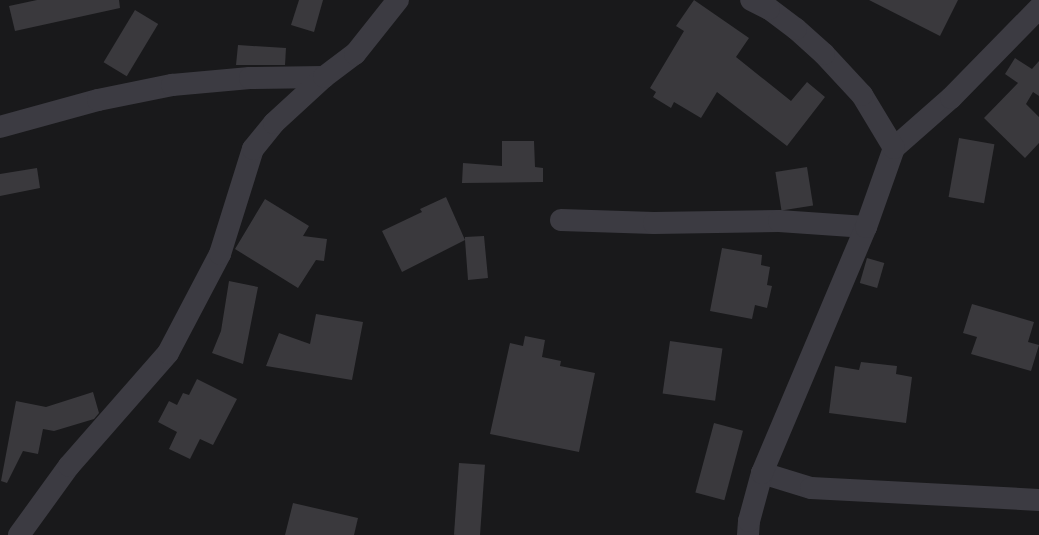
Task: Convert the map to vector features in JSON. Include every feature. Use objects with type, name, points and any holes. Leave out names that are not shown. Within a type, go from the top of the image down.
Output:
[{"type":"street","points":[[19,535],[69,466],[168,353],[220,254],[253,149],[274,123],[324,77],[354,54],[398,0]]},
{"type":"street","points":[[751,0],[769,9],[796,29],[824,54],[862,95],[894,148]]},
{"type":"street","points":[[748,535],[749,521],[762,473],[866,227],[894,148],[951,98],[1039,8]]},
{"type":"street","points":[[0,127],[98,100],[172,85],[250,78],[324,77]]},
{"type":"street","points":[[561,220],[654,223],[779,221],[866,227]]},
{"type":"street","points":[[762,473],[811,488],[1039,500]]},
{"type":"building","points":[[37,0],[119,0],[120,8],[15,31],[9,6]]},
{"type":"building","points":[[299,0],[323,0],[314,32],[291,25]]},
{"type":"building","points":[[694,0],[749,38],[736,57],[791,101],[807,82],[825,97],[787,146],[717,92],[701,118],[674,102],[671,108],[653,97],[656,92],[650,88],[684,31],[676,26]]},
{"type":"building","points":[[869,0],[958,0],[940,36]]},
{"type":"building","points":[[135,10],[158,24],[127,76],[104,62]]},
{"type":"building","points":[[238,45],[286,48],[285,65],[236,65]]},
{"type":"building","points":[[1015,58],[1032,69],[1039,61],[1039,96],[1033,92],[1026,104],[1039,117],[1039,143],[1025,158],[984,118],[1018,83],[1005,74]]},
{"type":"building","points":[[959,138],[994,144],[984,203],[949,197]]},
{"type":"building","points":[[502,141],[534,141],[535,167],[543,168],[543,182],[462,183],[463,163],[502,166]]},
{"type":"building","points":[[807,167],[813,206],[781,211],[775,172]]},
{"type":"building","points":[[37,168],[40,188],[0,196],[0,174]]},
{"type":"building","points":[[446,197],[465,240],[402,272],[382,231],[422,212],[420,209]]},
{"type":"building","points":[[265,199],[309,226],[303,236],[327,239],[324,261],[316,260],[298,288],[235,249]]},
{"type":"building","points":[[484,236],[488,278],[468,280],[465,237]]},
{"type":"building","points":[[722,248],[762,255],[761,265],[770,267],[767,285],[772,286],[767,308],[755,305],[752,319],[710,311]]},
{"type":"building","points":[[867,258],[884,263],[877,288],[860,283]]},
{"type":"building","points":[[229,281],[258,287],[243,364],[212,353],[221,331]]},
{"type":"building","points":[[972,304],[1034,322],[1028,342],[1039,345],[1031,371],[971,354],[977,337],[963,333]]},
{"type":"building","points":[[316,314],[363,322],[352,380],[266,366],[279,333],[310,344]]},
{"type":"building","points":[[525,336],[545,340],[542,357],[561,361],[560,366],[595,373],[579,452],[490,434],[510,343],[523,346]]},
{"type":"building","points":[[670,341],[722,348],[715,401],[663,393]]},
{"type":"building","points":[[861,362],[897,366],[896,374],[912,377],[906,423],[829,413],[835,366],[859,370]]},
{"type":"building","points":[[197,379],[237,399],[213,445],[200,439],[190,459],[169,449],[177,432],[158,422],[169,401],[177,405],[183,393],[189,395]]},
{"type":"building","points":[[93,392],[99,413],[94,419],[54,431],[43,429],[38,454],[23,451],[7,483],[1,481],[16,401],[46,407]]},
{"type":"building","points":[[714,423],[743,431],[724,500],[695,493]]},
{"type":"building","points":[[459,463],[485,465],[480,535],[454,535]]},
{"type":"building","points":[[293,503],[358,518],[354,535],[285,535]]}]
